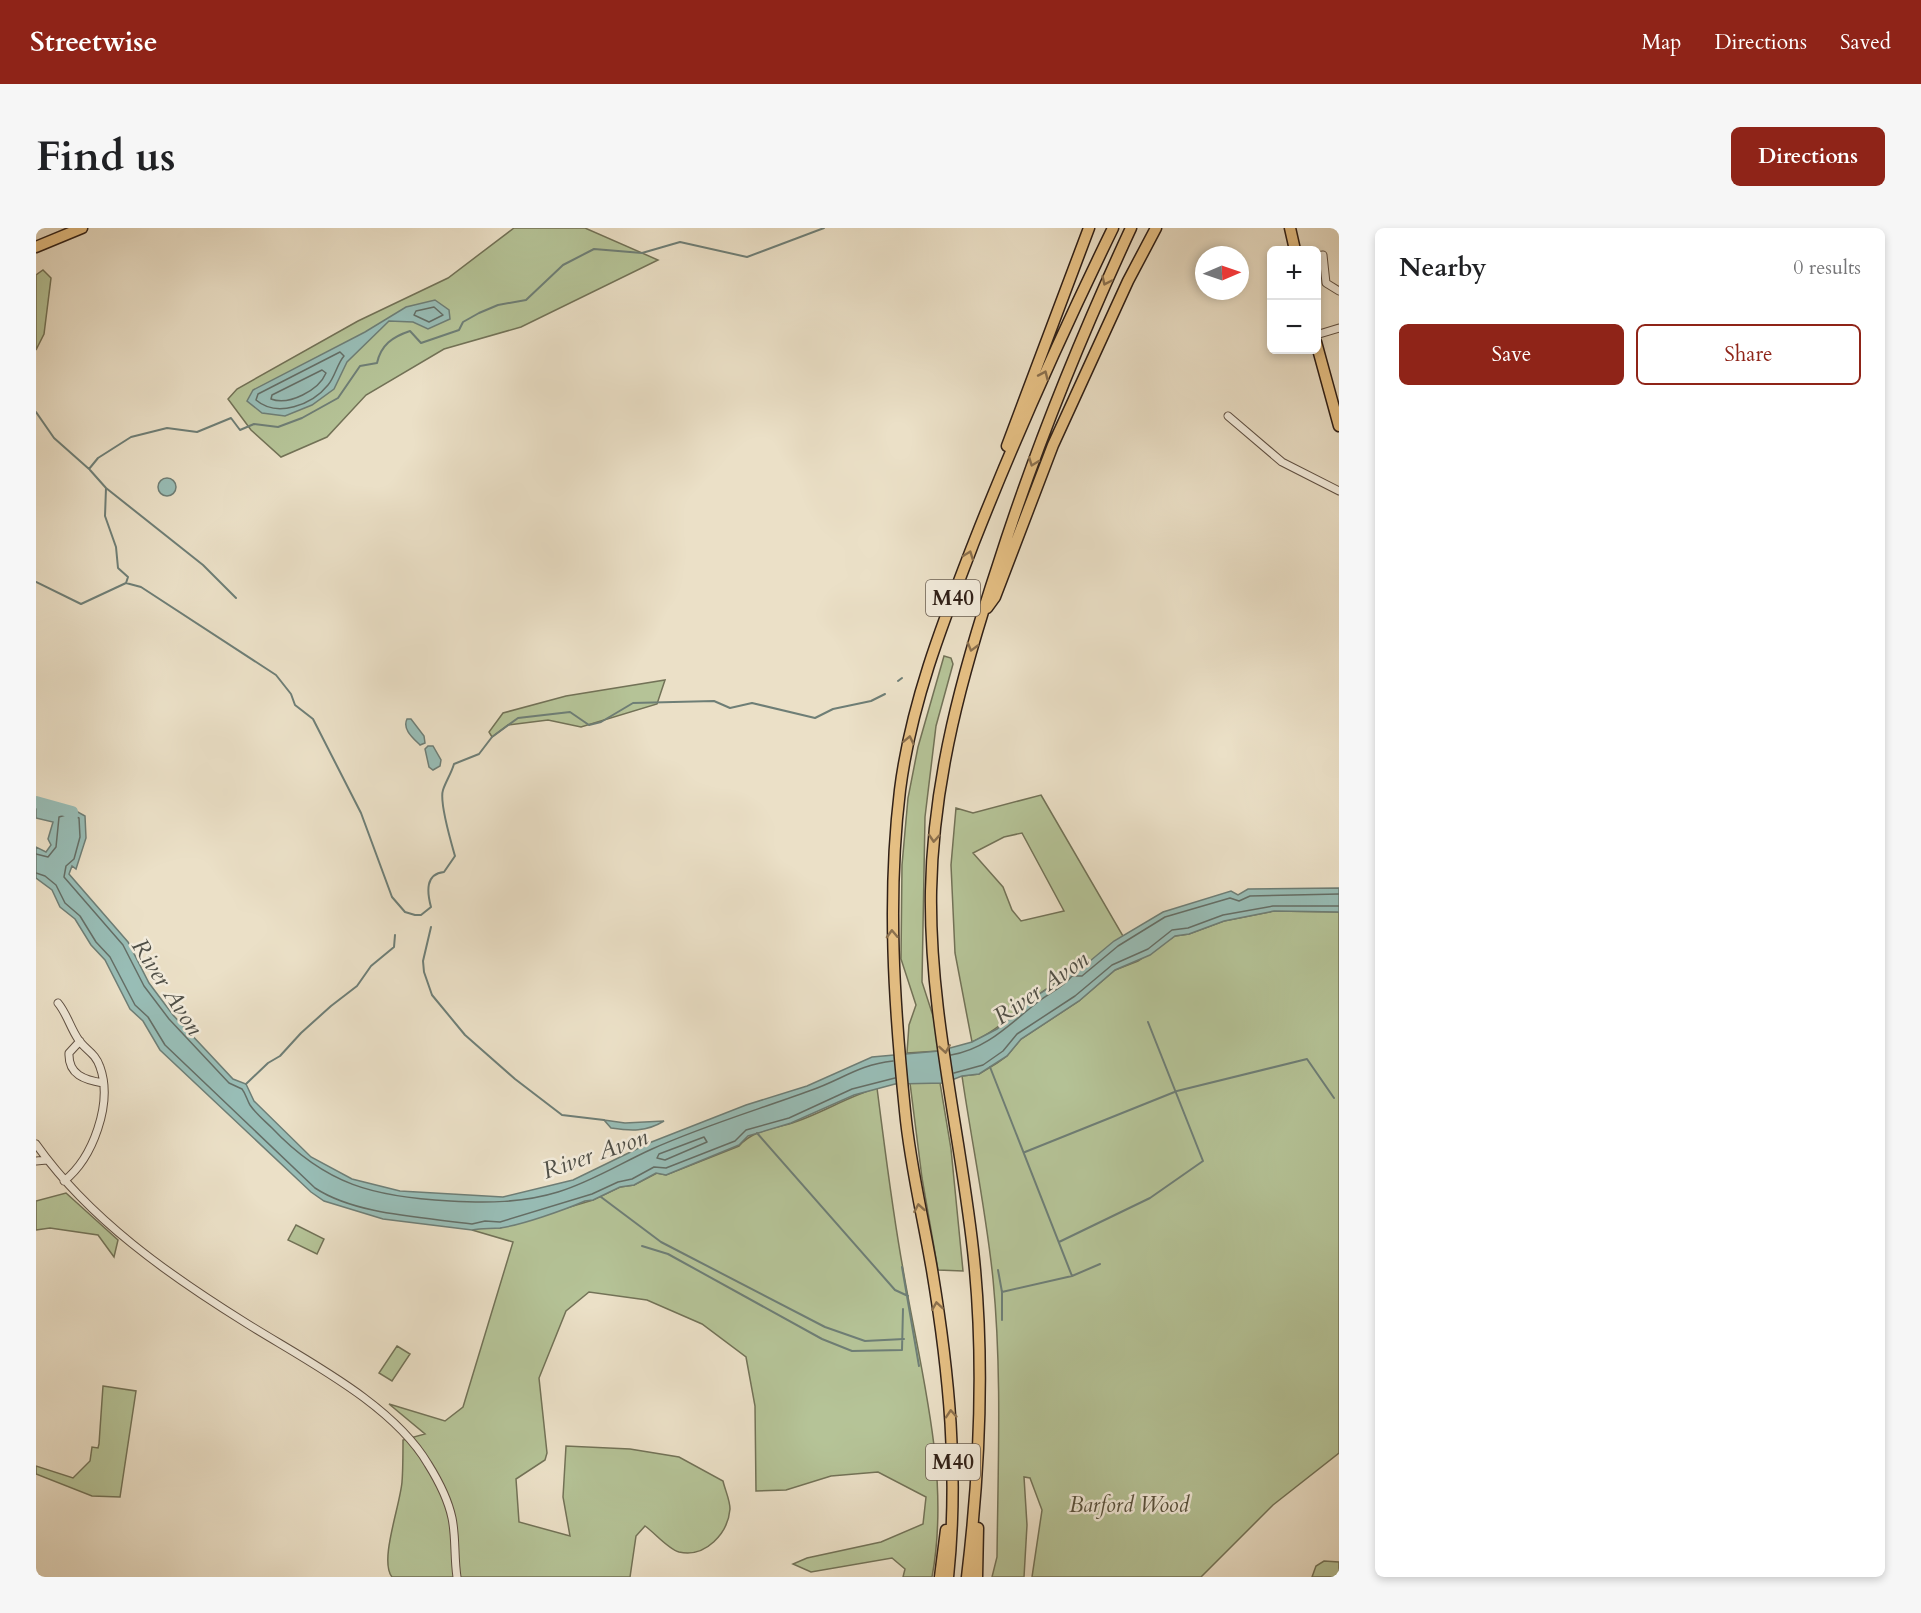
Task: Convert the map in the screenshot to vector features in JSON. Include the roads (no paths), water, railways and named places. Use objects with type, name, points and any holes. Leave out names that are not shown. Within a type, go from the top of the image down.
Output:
[{"type":"highway","points":[[36,247],[82,228]]},
{"type":"highway","name":"M40","points":[[996,487],[1008,443],[1089,228]]},
{"type":"highway","name":"M40","points":[[948,1577],[953,1497],[952,1441],[944,1347],[905,1115],[895,993],[892,921],[894,862],[901,789],[909,738],[932,654],[996,487],[1071,315],[1113,228]]},
{"type":"highway","name":"M40","points":[[977,1577],[977,1324],[974,1255],[937,991],[932,912],[935,825],[957,697],[980,618],[1023,489],[1053,410],[1089,320],[1131,228]]},
{"type":"highway","name":"M40","points":[[980,618],[995,597],[1034,490],[1070,407],[1128,281],[1156,228]]},
{"type":"highway","points":[[1290,228],[1294,246]]},
{"type":"highway","points":[[1320,354],[1339,426]]},
{"type":"highway","name":"M40","points":[[967,1577],[977,1489]]},
{"type":"highway","name":"M40","points":[[940,1577],[944,1535],[953,1497]]},
{"type":"street","points":[[1321,260],[1326,283],[1339,291]]},
{"type":"street","points":[[1321,333],[1339,328]]},
{"type":"street","points":[[1228,416],[1282,462],[1339,491]]},
{"type":"street","points":[[58,1003],[67,1014],[80,1041],[92,1050],[97,1059],[103,1083],[100,1115],[91,1144],[80,1165],[64,1180]]},
{"type":"street","points":[[80,1041],[69,1053],[73,1070],[82,1078],[103,1083]]},
{"type":"street","points":[[36,1144],[64,1180],[101,1218],[234,1316],[357,1394],[405,1432],[429,1465],[449,1508],[453,1521],[457,1577]]},
{"type":"street","points":[[36,1161],[47,1160]]},
{"type":"water","points":[[435,300],[449,310],[450,319],[428,329],[413,322],[389,321],[347,362],[334,389],[312,405],[285,416],[262,413],[247,401],[253,390],[365,332],[406,307]]},
{"type":"water","points":[[167,478],[173,481],[176,487],[173,493],[167,496],[161,493],[158,487],[161,481]]},
{"type":"water","points":[[407,719],[411,719],[424,736],[425,743],[420,745],[409,733],[406,726]]},
{"type":"water","points":[[433,746],[441,760],[440,766],[433,770],[429,767],[425,749]]},
{"type":"water","points":[[36,803],[54,812],[69,807],[85,816],[86,838],[76,869],[72,866],[69,874],[128,942],[149,983],[173,1015],[233,1079],[246,1084],[254,1101],[311,1157],[352,1179],[400,1191],[503,1197],[573,1180],[649,1143],[746,1105],[807,1086],[872,1057],[939,1051],[972,1042],[997,1029],[1039,994],[1060,981],[1066,973],[1066,967],[1078,971],[1114,941],[1163,912],[1231,891],[1238,895],[1248,889],[1339,888],[1339,912],[1274,911],[1224,921],[1189,934],[1175,936],[1150,955],[1115,970],[1079,1001],[1021,1039],[1007,1056],[979,1074],[962,1076],[944,1083],[895,1084],[854,1095],[791,1123],[748,1136],[739,1145],[666,1175],[656,1173],[634,1185],[620,1187],[593,1200],[520,1224],[472,1230],[383,1219],[324,1201],[311,1192],[160,1050],[143,1021],[130,1009],[105,960],[91,945],[75,919],[60,907],[52,890],[36,878],[36,847],[46,852],[51,845],[48,839],[53,822],[36,818]]},
{"type":"water","points":[[604,1120],[625,1123],[664,1121],[645,1129],[632,1130],[611,1128]]},
{"type":"waterway","points":[[36,412],[54,438],[89,469],[98,458],[131,437],[167,428],[197,432],[231,418],[240,430],[254,424],[278,427],[302,418],[338,398],[360,366],[377,363],[384,347],[398,336],[410,331],[421,343],[459,330],[463,322],[479,313],[498,305],[526,300],[563,265],[594,249],[642,253],[680,242],[747,257],[824,228]]},
{"type":"waterway","points":[[90,470],[106,488],[203,565],[236,598]]},
{"type":"waterway","points":[[106,488],[105,516],[116,547],[118,568],[128,577],[126,583]]},
{"type":"waterway","points":[[36,582],[81,604],[126,583],[141,587],[276,675],[291,694],[295,705],[313,719],[361,813],[392,897],[405,912],[415,915],[421,915],[431,907],[428,890],[430,880],[438,873],[444,872],[455,856],[442,796],[454,764],[479,754],[492,737],[518,718],[570,712],[589,725],[601,722],[633,703],[714,701],[730,708],[752,703],[815,718],[833,709],[871,701],[885,694]]},
{"type":"waterway","points":[[898,681],[902,678]]},
{"type":"waterway","name":"River Avon","points":[[36,802],[72,812],[72,816]]},
{"type":"waterway","points":[[431,927],[423,961],[424,972],[432,995],[465,1035],[515,1079],[562,1115],[604,1120]]},
{"type":"waterway","points":[[246,1084],[268,1063],[280,1056],[331,1006],[357,986],[371,966],[394,947],[395,935]]},
{"type":"waterway","points":[[1059,1242],[1150,1198],[1203,1161],[1148,1022]]},
{"type":"waterway","points":[[1025,1152],[1177,1091],[1307,1059],[1334,1098]]},
{"type":"waterway","points":[[990,1067],[1072,1276]]},
{"type":"waterway","points":[[757,1133],[895,1290],[908,1296]]},
{"type":"waterway","points":[[601,1197],[661,1242],[825,1327],[865,1341],[904,1339]]},
{"type":"waterway","points":[[642,1246],[668,1254],[822,1339],[852,1351],[902,1350],[903,1309]]},
{"type":"waterway","points":[[1002,1292],[1072,1276],[1100,1264]]},
{"type":"waterway","points":[[902,1267],[919,1366]]},
{"type":"waterway","points":[[998,1270],[1002,1292],[1002,1320]]},
{"type":"park label","name":"Barford Wood","points":[[1129,1505]]}]
